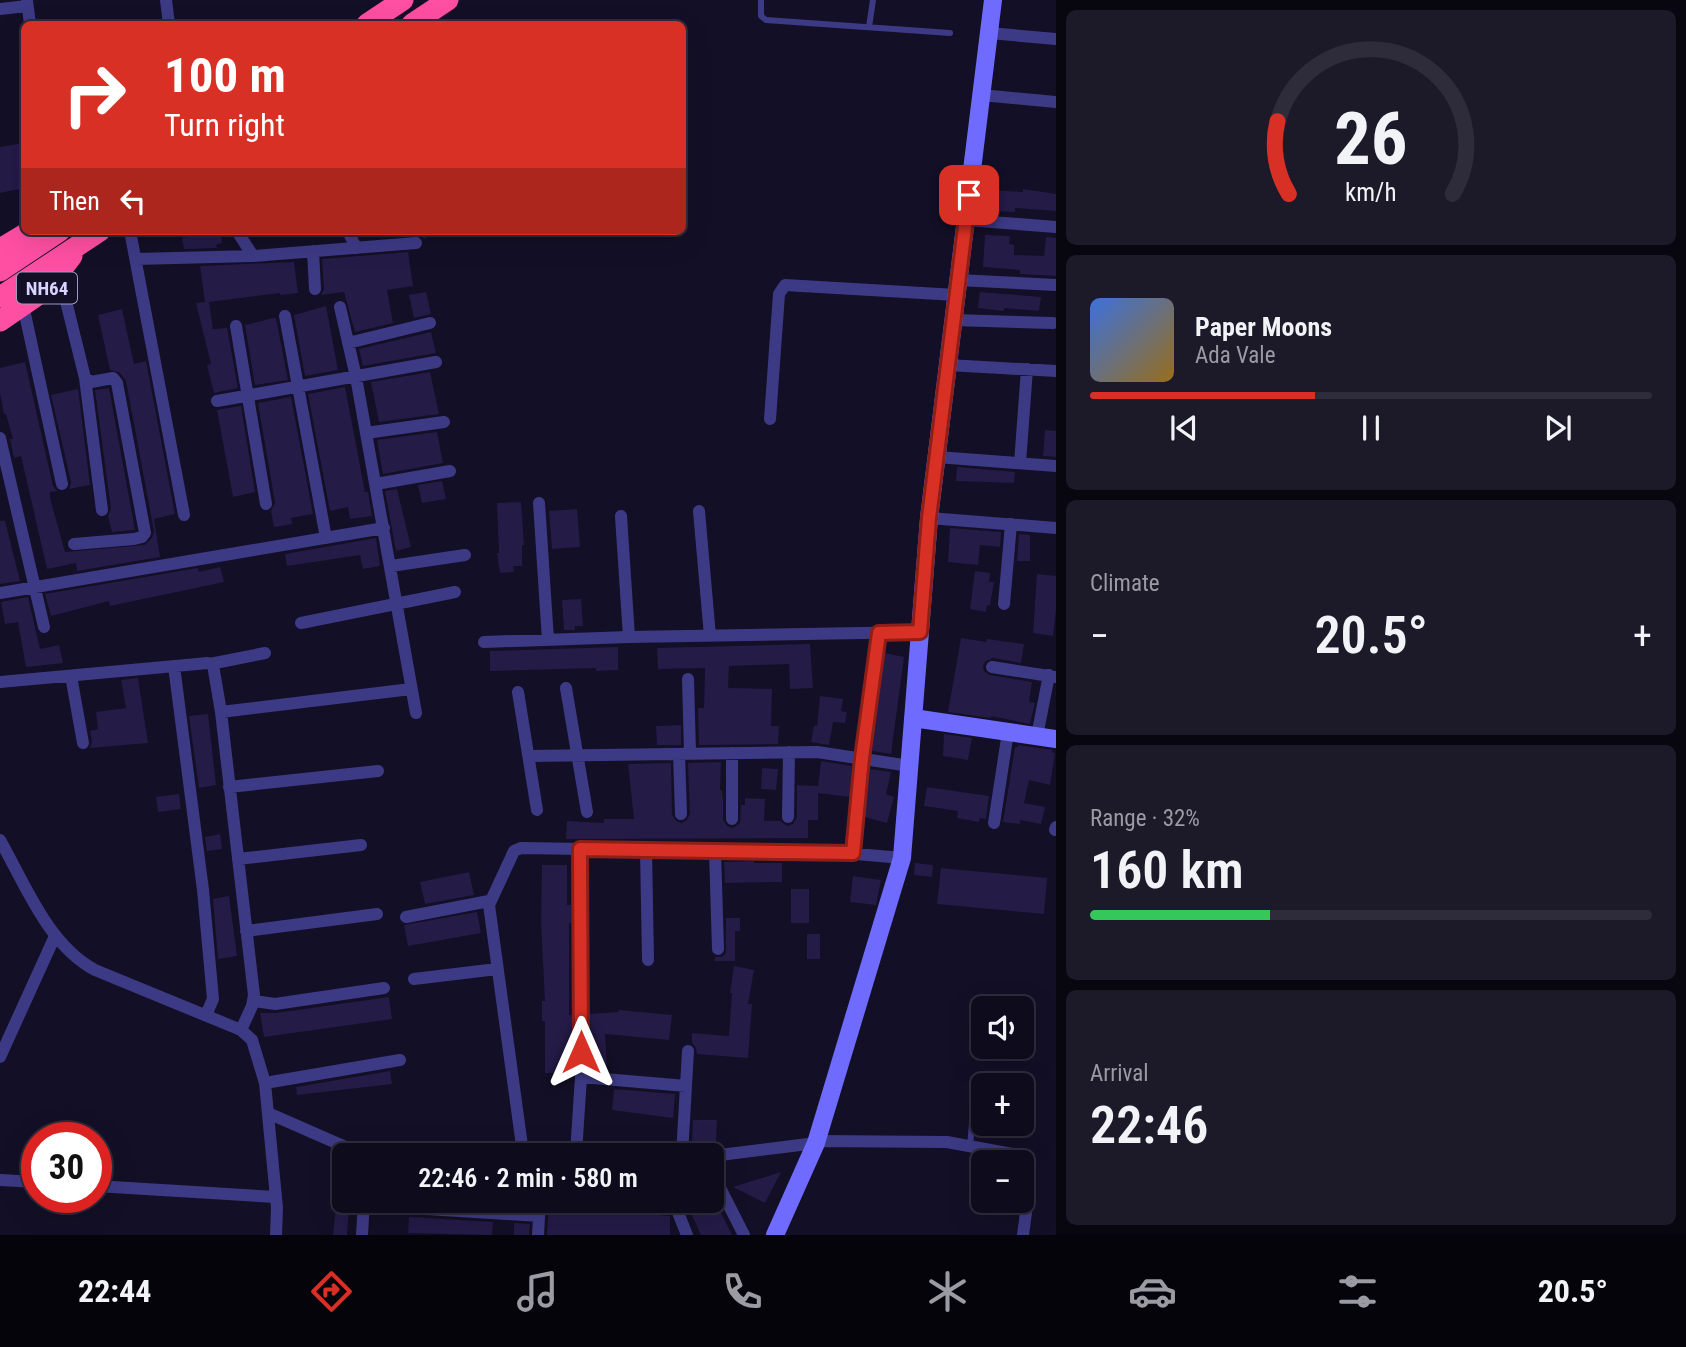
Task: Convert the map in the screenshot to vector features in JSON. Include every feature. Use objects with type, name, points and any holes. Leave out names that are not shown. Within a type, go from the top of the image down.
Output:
[{"type":"highway","points":[[416,21],[448,0]]},
{"type":"highway","points":[[371,21],[400,1]]},
{"type":"highway","name":"NH64","points":[[0,248],[23,235]]},
{"type":"highway","points":[[0,271],[55,235]]},
{"type":"highway","name":"NH64","points":[[0,321],[48,288],[82,243],[94,235]]},
{"type":"highway","points":[[0,297],[82,243]]},
{"type":"street","points":[[166,0],[169,21]]},
{"type":"street","points":[[775,1235],[816,1142],[902,858],[929,518],[993,0]]},
{"type":"street","points":[[0,9],[27,3],[30,21]]},
{"type":"street","points":[[989,33],[1056,39]]},
{"type":"street","points":[[981,95],[1056,102]]},
{"type":"street","points":[[966,220],[1056,227]]},
{"type":"street","points":[[131,235],[184,515]]},
{"type":"street","points":[[242,235],[253,256]]},
{"type":"street","points":[[350,235],[356,248]]},
{"type":"street","points":[[136,259],[253,256],[416,243]]},
{"type":"street","points":[[313,251],[315,289]]},
{"type":"street","points":[[59,273],[85,378],[102,510]]},
{"type":"street","points":[[770,419],[779,294],[785,285],[1056,285]]},
{"type":"street","points":[[23,305],[62,484]]},
{"type":"street","points":[[340,307],[356,377],[416,713]]},
{"type":"street","points":[[285,316],[326,538]]},
{"type":"street","points":[[954,320],[1053,323]]},
{"type":"street","points":[[348,343],[430,323]]},
{"type":"street","points":[[236,326],[266,504]]},
{"type":"street","points":[[217,401],[436,362]]},
{"type":"street","points":[[948,365],[1056,371]]},
{"type":"street","points":[[1020,463],[1027,369]]},
{"type":"street","points":[[74,544],[134,539],[145,533],[117,383],[113,378],[91,382],[85,378]]},
{"type":"street","points":[[366,433],[444,422]]},
{"type":"street","points":[[0,438],[44,627]]},
{"type":"street","points":[[937,457],[1056,466]]},
{"type":"street","points":[[376,484],[450,471]]},
{"type":"street","points":[[0,500],[14,497]]},
{"type":"street","points":[[539,503],[548,640]]},
{"type":"street","points":[[699,511],[709,636]]},
{"type":"street","points":[[621,516],[628,637]]},
{"type":"street","points":[[929,518],[1056,528]]},
{"type":"street","points":[[1004,604],[1012,524]]},
{"type":"street","points":[[0,593],[384,528]]},
{"type":"street","points":[[391,566],[465,555]]},
{"type":"street","points":[[301,623],[455,592]]},
{"type":"street","points":[[484,642],[920,632]]},
{"type":"street","points":[[853,853],[862,758],[879,633]]},
{"type":"street","points":[[0,682],[210,664],[265,653]]},
{"type":"street","points":[[210,664],[214,668],[221,712],[254,1000],[241,1030]]},
{"type":"street","points":[[174,666],[203,890],[212,986],[213,1003],[206,1015]]},
{"type":"street","points":[[992,667],[1052,676],[1037,736]]},
{"type":"street","points":[[71,676],[83,743]]},
{"type":"street","points":[[681,814],[688,679]]},
{"type":"street","points":[[566,688],[587,812]]},
{"type":"street","points":[[221,712],[411,689]]},
{"type":"street","points":[[518,692],[537,810]]},
{"type":"street","points":[[914,718],[1056,738]]},
{"type":"street","points":[[994,823],[1008,732]]},
{"type":"street","points":[[788,817],[789,752]]},
{"type":"street","points":[[732,753],[732,819]]},
{"type":"street","points":[[529,755],[831,753],[910,766]]},
{"type":"street","points":[[229,787],[378,771]]},
{"type":"street","points":[[0,840],[55,936],[82,962],[95,970],[241,1030],[252,1040],[265,1083],[276,1235]]},
{"type":"street","points":[[238,859],[361,845]]},
{"type":"street","points":[[522,1143],[489,901],[517,849],[853,853],[902,858]]},
{"type":"street","points":[[577,1143],[582,1077],[580,849]]},
{"type":"street","points":[[646,850],[648,960]]},
{"type":"street","points":[[715,851],[718,949]]},
{"type":"street","points":[[406,917],[489,901]]},
{"type":"street","points":[[246,931],[377,914]]},
{"type":"street","points":[[0,1057],[55,936]]},
{"type":"street","points":[[414,979],[498,969]]},
{"type":"street","points":[[254,1000],[275,1004],[384,988]]},
{"type":"street","points":[[683,1143],[688,1051]]},
{"type":"street","points":[[265,1083],[400,1060]]},
{"type":"street","points":[[582,1077],[686,1086]]},
{"type":"street","points":[[268,1113],[334,1143]]},
{"type":"street","points":[[724,1154],[816,1142],[943,1142],[1012,1154],[1021,1158],[1028,1175],[1024,1235]]},
{"type":"street","points":[[0,1180],[21,1181]]},
{"type":"street","points":[[112,1187],[275,1197]]},
{"type":"street","points":[[724,1196],[744,1235]]},
{"type":"street","points":[[362,1235],[363,1213]]},
{"type":"street","points":[[499,1213],[539,1216]]},
{"type":"street","points":[[538,1235],[539,1213]]},
{"type":"street","points":[[678,1213],[687,1235]]},
{"type":"lane","points":[[761,0],[761,16],[766,20],[950,33]]},
{"type":"lane","points":[[869,27],[873,0]]},
{"type":"lane","points":[[970,1147],[971,1135]]},
{"type":"building","points":[[21,144],[21,189],[0,193],[0,147]]},
{"type":"building","points":[[1023,189],[1056,194],[1056,211],[1015,208],[1015,212],[991,211],[992,190],[1023,192]]},
{"type":"building","points":[[221,235],[222,243],[216,245],[217,248],[184,249],[182,238]]},
{"type":"building","points":[[985,235],[1010,236],[1009,244],[1014,245],[1014,255],[1044,256],[1046,237],[1056,238],[1056,276],[1020,274],[1020,270],[983,267]]},
{"type":"building","points":[[408,252],[413,286],[387,290],[393,323],[355,332],[344,292],[321,295],[324,289],[322,259]]},
{"type":"building","points":[[294,262],[298,293],[209,302],[213,329],[227,328],[238,388],[214,393],[207,365],[211,364],[196,303],[205,302],[200,266]]},
{"type":"building","points":[[426,292],[431,314],[414,318],[409,295]]},
{"type":"building","points":[[980,292],[1041,297],[1039,311],[978,308]]},
{"type":"building","points":[[326,306],[338,370],[305,376],[294,315]]},
{"type":"building","points":[[122,309],[134,364],[146,361],[175,514],[154,519],[160,557],[77,571],[76,563],[47,569],[21,456],[14,458],[10,439],[13,439],[0,393],[0,368],[25,362],[53,486],[57,491],[50,492],[50,498],[65,552],[145,545],[152,538],[154,531],[126,381],[119,372],[110,370],[98,315]]},
{"type":"building","points":[[276,318],[288,380],[255,385],[245,325]]},
{"type":"building","points":[[431,332],[436,353],[363,366],[359,349]]},
{"type":"building","points":[[430,372],[439,414],[379,422],[371,382]]},
{"type":"building","points":[[345,387],[372,516],[350,519],[348,507],[330,511],[308,394]]},
{"type":"building","points":[[109,388],[135,530],[112,532],[108,516],[111,509],[95,390]]},
{"type":"building","points":[[78,389],[90,485],[69,489],[71,482],[51,395]]},
{"type":"building","points":[[291,397],[313,514],[291,518],[292,524],[274,527],[271,511],[275,503],[258,403]]},
{"type":"building","points":[[241,406],[255,492],[233,497],[217,410]]},
{"type":"building","points":[[1045,430],[1056,431],[1056,457],[1043,456]]},
{"type":"building","points":[[437,432],[443,463],[383,474],[377,440]]},
{"type":"building","points":[[957,467],[1015,472],[1014,483],[956,481]]},
{"type":"building","points":[[442,481],[446,499],[422,503],[418,485]]},
{"type":"building","points":[[397,489],[411,547],[396,551],[385,491]]},
{"type":"building","points":[[521,502],[524,545],[522,566],[513,566],[514,572],[500,573],[497,553],[497,503]]},
{"type":"building","points":[[577,509],[580,547],[552,549],[549,511]]},
{"type":"building","points":[[0,521],[5,521],[20,581],[0,584]]},
{"type":"building","points":[[950,528],[1001,532],[1000,547],[980,545],[978,565],[948,562]]},
{"type":"building","points":[[1019,534],[1030,535],[1030,561],[1017,561]]},
{"type":"building","points":[[376,538],[380,566],[363,569],[360,555],[287,566],[285,554]]},
{"type":"building","points":[[220,567],[224,582],[110,606],[109,601],[51,616],[45,594],[198,568],[199,572]]},
{"type":"building","points":[[975,571],[990,573],[989,582],[994,582],[986,612],[970,609]]},
{"type":"building","points":[[1037,574],[1056,576],[1053,636],[1033,633]]},
{"type":"building","points":[[28,597],[40,649],[59,645],[63,663],[26,667],[18,622],[5,624],[1,602]]},
{"type":"building","points":[[581,599],[583,626],[575,626],[575,630],[564,630],[562,600]]},
{"type":"building","points":[[961,638],[1024,644],[1021,663],[993,658],[983,666],[984,671],[990,675],[1032,682],[1029,702],[1035,703],[1030,724],[991,716],[948,712]]},
{"type":"building","points":[[810,644],[813,688],[790,689],[789,664],[729,666],[728,688],[772,689],[771,726],[779,726],[778,744],[699,745],[698,708],[704,708],[705,668],[658,669],[657,648]]},
{"type":"building","points":[[618,647],[618,670],[596,671],[596,668],[490,671],[490,651]]},
{"type":"building","points":[[885,653],[904,657],[891,754],[872,751]]},
{"type":"building","points":[[138,678],[148,743],[90,748],[90,731],[98,729],[96,712],[126,708],[121,680]]},
{"type":"building","points":[[820,696],[843,699],[841,711],[847,712],[845,723],[833,722],[829,745],[811,742],[814,726],[817,726]]},
{"type":"building","points":[[208,714],[216,785],[199,788],[189,716]]},
{"type":"building","points":[[681,725],[681,745],[657,745],[656,726]]},
{"type":"building","points":[[944,734],[972,738],[968,760],[943,756]]},
{"type":"building","points":[[1018,745],[1052,750],[1055,753],[1050,785],[1029,780],[1024,803],[1045,807],[1041,824],[1020,820],[1020,824],[1003,822],[1015,747]]},
{"type":"building","points":[[821,761],[852,766],[850,797],[818,793],[818,820],[808,820],[808,838],[566,839],[567,821],[604,823],[604,819],[634,819],[628,764],[671,763],[672,815],[681,823],[686,821],[690,814],[688,763],[721,762],[723,820],[727,826],[733,828],[740,823],[741,805],[745,805],[745,798],[765,799],[764,821],[780,821],[787,826],[793,824],[797,817],[797,785],[818,786]]},
{"type":"building","points":[[762,768],[778,769],[776,790],[761,789]]},
{"type":"building","points":[[870,769],[891,772],[886,794],[894,797],[887,823],[865,817]]},
{"type":"building","points":[[927,787],[989,796],[986,819],[980,818],[979,822],[957,818],[958,811],[924,806]]},
{"type":"building","points":[[179,794],[181,809],[158,812],[156,797]]},
{"type":"building","points":[[220,834],[222,849],[207,851],[205,837]]},
{"type":"building","points":[[724,862],[782,863],[782,882],[725,883]]},
{"type":"building","points":[[915,863],[933,865],[932,877],[914,875]]},
{"type":"building","points":[[542,865],[567,865],[567,905],[571,905],[569,1015],[572,1015],[572,1068],[569,1068],[568,1073],[545,1073],[545,1021],[542,1021],[542,1001],[545,1001],[541,923]]},
{"type":"building","points":[[941,868],[1047,878],[1044,914],[937,904]]},
{"type":"building","points":[[469,872],[474,895],[425,904],[420,882]]},
{"type":"building","points":[[853,876],[881,880],[876,905],[850,902]]},
{"type":"building","points":[[791,889],[809,889],[809,923],[791,923]]},
{"type":"building","points":[[229,896],[237,956],[218,959],[213,899]]},
{"type":"building","points":[[477,912],[481,933],[408,946],[404,925]]},
{"type":"building","points":[[726,918],[740,918],[740,931],[735,931],[735,961],[715,961],[715,957],[722,957],[726,953]]},
{"type":"building","points":[[807,934],[820,934],[820,959],[807,959]]},
{"type":"building","points":[[734,966],[754,970],[748,1004],[752,1004],[748,1058],[697,1054],[692,1043],[692,1033],[729,1036]]},
{"type":"building","points":[[389,997],[392,1019],[264,1037],[260,1013]]},
{"type":"building","points":[[619,1010],[672,1015],[669,1040],[605,1034],[607,1066],[590,1067],[589,1014]]},
{"type":"building","points":[[390,1071],[392,1084],[297,1095],[296,1087]]},
{"type":"building","points":[[614,1089],[675,1094],[673,1118],[612,1110]]},
{"type":"building","points":[[693,1120],[717,1120],[716,1142],[692,1141]]},
{"type":"building","points":[[781,1172],[765,1203],[733,1187]]},
{"type":"building","points":[[335,1213],[349,1213],[347,1235],[333,1235]]},
{"type":"building","points":[[548,1213],[648,1213],[670,1216],[670,1235],[547,1235]]},
{"type":"building","points":[[691,1213],[721,1213],[732,1235],[701,1235]]},
{"type":"building","points":[[409,1217],[493,1222],[492,1235],[408,1233]]},
{"type":"building","points":[[514,1223],[530,1224],[529,1235],[514,1235]]},
{"type":"route","points":[[581,1052],[580,849],[853,853],[862,758],[879,633],[920,632],[929,518],[969,195]]}]
